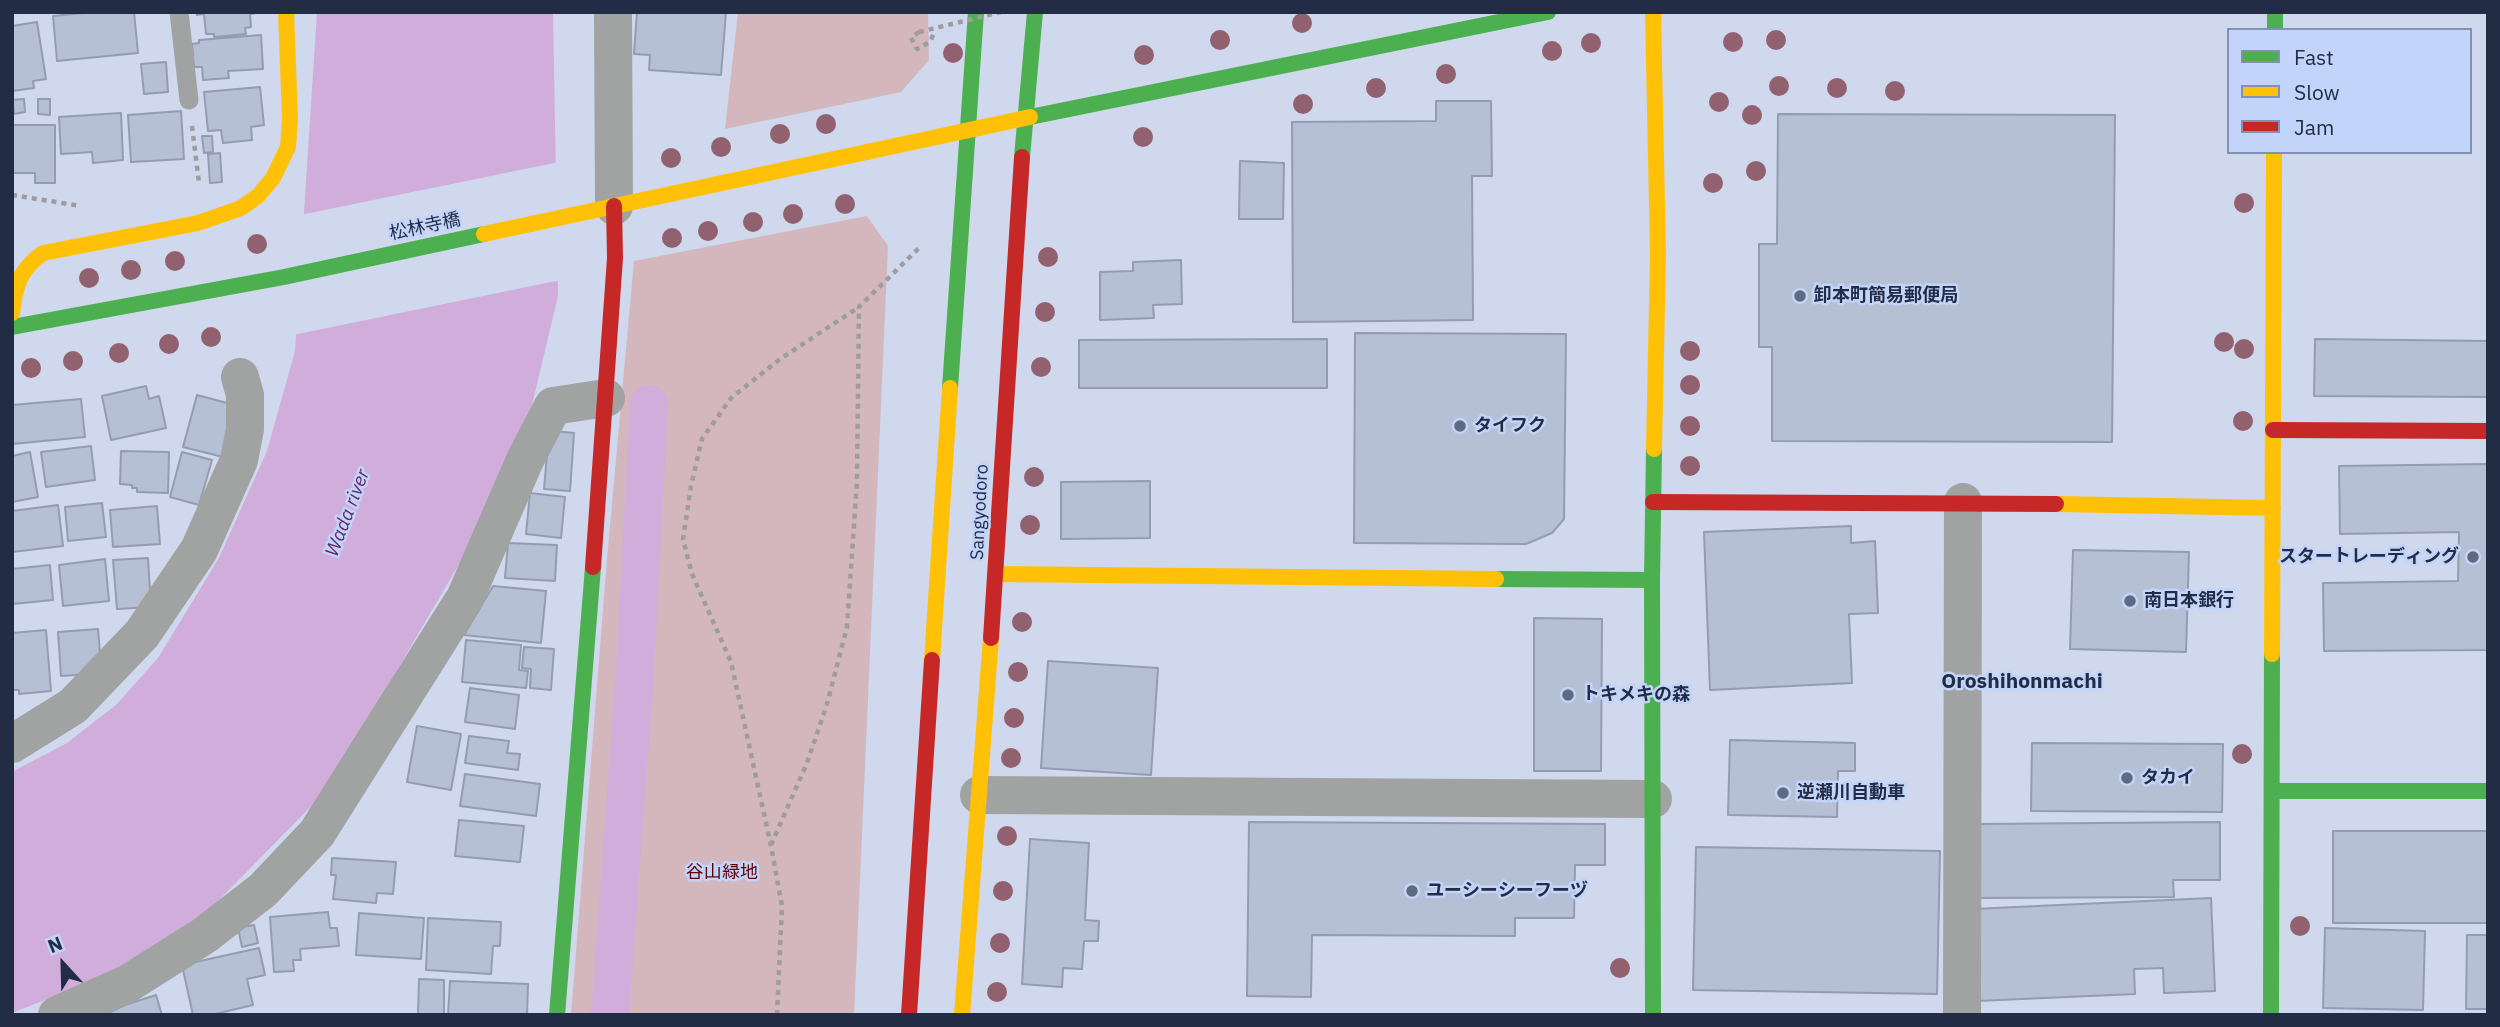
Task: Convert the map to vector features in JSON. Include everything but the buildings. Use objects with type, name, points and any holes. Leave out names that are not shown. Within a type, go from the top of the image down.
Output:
[{"type":"street","points":[[12,313],[15,282],[27,266],[43,253],[198,222],[242,208],[258,196],[273,178],[288,147],[290,119],[286,12]]},
{"type":"street","points":[[557,1015],[615,258],[613,12]]},
{"type":"street","points":[[909,1015],[976,12]]},
{"type":"street","name":"Sangyodoro","points":[[962,1015],[996,574],[1017,216],[1035,12]]},
{"type":"street","name":"松林寺橋","points":[[12,327],[284,277],[967,131],[1548,12]]},
{"type":"street","points":[[1653,12],[1658,256],[1652,580],[1653,1015]]},
{"type":"street","points":[[2271,1015],[2274,154]]},
{"type":"street","points":[[12,744],[73,706],[142,634],[199,550],[239,460],[245,429],[245,395],[240,377]]},
{"type":"street","points":[[57,1015],[129,983],[205,935],[263,890],[317,833],[465,598],[525,460],[554,406],[606,398]]},
{"type":"street","points":[[2273,430],[2488,430]]},
{"type":"street","points":[[1653,502],[1963,502],[2273,508]]},
{"type":"street","points":[[1962,1015],[1963,502]]},
{"type":"street","points":[[996,574],[1652,580]]},
{"type":"street","points":[[2272,791],[2488,791]]},
{"type":"street","points":[[979,795],[1653,799]]},
{"type":"lane","points":[[179,12],[189,100]]},
{"type":"path","points":[[942,16],[930,42],[917,49],[911,38],[919,32],[1001,12]]},
{"type":"path","points":[[189,100],[200,195]]},
{"type":"path","points":[[777,1015],[782,906],[732,662],[692,574],[683,539],[691,486],[702,439],[731,398],[779,359],[859,307],[929,238]]},
{"type":"path","points":[[771,846],[807,764],[827,704],[847,628],[857,481],[859,307]]},
{"type":"green space","points":[[738,12],[928,12],[929,60],[901,92],[725,129]]},
{"type":"green space","name":"谷山緑地","points":[[867,216],[888,246],[854,1015],[571,1015],[634,261]]},
{"type":"water","name":"Wada river","points":[[317,12],[553,12],[558,296],[532,405],[475,537],[326,791],[169,951],[12,1013],[12,772],[67,743],[116,705],[158,658],[219,558],[267,451],[295,351]]},
{"type":"pier","points":[[559,162],[561,280],[293,335],[300,215]]},
{"type":"waterway","points":[[610,1015],[635,672],[649,404]]},
{"type":"traffic: fast","points":[[950,388],[976,12]]},
{"type":"traffic: fast","points":[[1022,157],[1035,12]]},
{"type":"traffic: fast","points":[[1030,117],[1548,12]]},
{"type":"traffic: fast","points":[[2275,12],[2275,28]]},
{"type":"traffic: fast","points":[[12,327],[284,277],[484,234]]},
{"type":"traffic: fast","points":[[1653,1015],[1654,449]]},
{"type":"traffic: fast","points":[[557,1015],[593,567]]},
{"type":"traffic: fast","points":[[1496,579],[1652,580]]},
{"type":"traffic: fast","points":[[2271,1015],[2272,654]]},
{"type":"traffic: fast","points":[[2272,791],[2488,791]]},
{"type":"traffic: slow","points":[[12,313],[20,279],[29,265],[43,253],[198,223],[241,208],[258,196],[273,178],[288,147],[290,119],[286,12]]},
{"type":"traffic: slow","points":[[1653,12],[1658,255],[1654,449]]},
{"type":"traffic: slow","points":[[484,234],[1030,117]]},
{"type":"traffic: slow","points":[[2272,654],[2274,154]]},
{"type":"traffic: slow","points":[[932,660],[950,388]]},
{"type":"traffic: slow","points":[[2056,504],[2273,508]]},
{"type":"traffic: slow","points":[[996,574],[1496,579]]},
{"type":"traffic: slow","points":[[962,1015],[991,638]]},
{"type":"traffic: jam","points":[[991,638],[1022,157]]},
{"type":"traffic: jam","points":[[593,567],[615,258],[614,206]]},
{"type":"traffic: jam","points":[[2273,430],[2488,431]]},
{"type":"traffic: jam","points":[[1653,502],[2056,504]]},
{"type":"traffic: jam","points":[[909,1015],[932,660]]},
{"type":"place","name":"卸本町簡易郵便局","points":[[1800,296]]},
{"type":"place","name":"タイフク","points":[[1460,426]]},
{"type":"place","name":"スタートレーディング","points":[[2473,557]]},
{"type":"place","name":"南日本銀行","points":[[2130,601]]},
{"type":"place","name":"トキメキの森","points":[[1568,695]]},
{"type":"place","name":"タカイ","points":[[2127,778]]},
{"type":"place","name":"逆瀬川自動車","points":[[1783,793]]},
{"type":"place","name":"ユーシーシーフーヅ","points":[[1412,891]]},
{"type":"district","name":"Oroshihonmachi","points":[[2022,682]]}]
